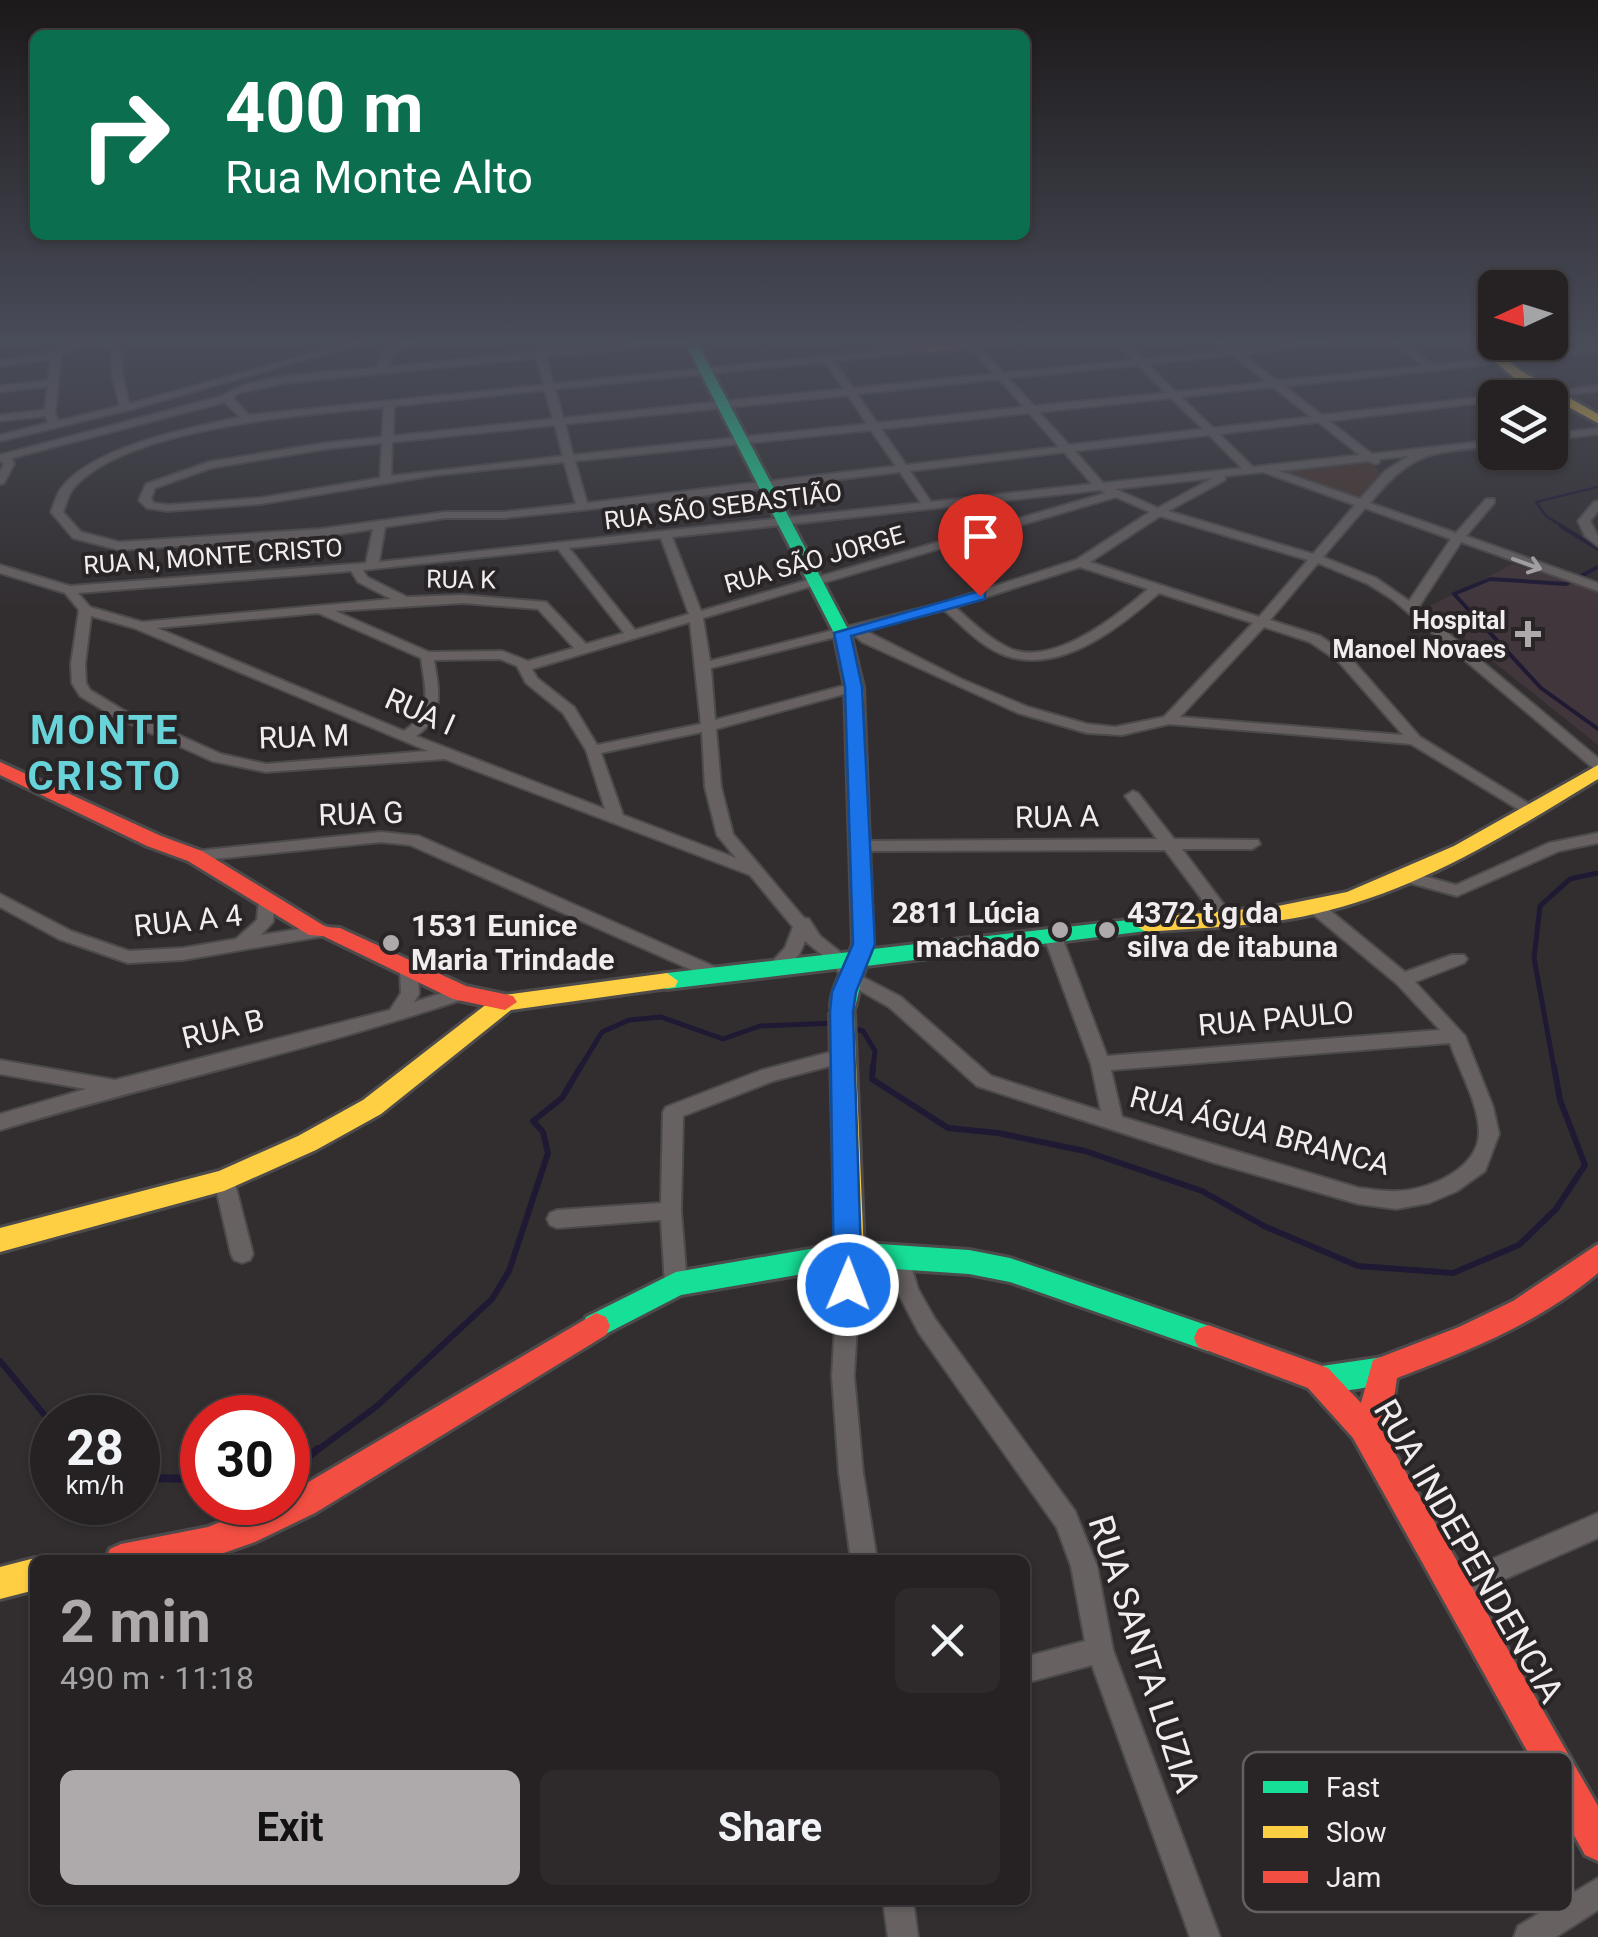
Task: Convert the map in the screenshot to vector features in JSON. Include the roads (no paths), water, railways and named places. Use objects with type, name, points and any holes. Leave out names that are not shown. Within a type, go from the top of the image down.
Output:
[{"type":"main road","points":[[735,429],[815,584],[848,631],[854,687],[864,944],[849,965],[843,1002],[850,1254]]},
{"type":"main road","name":"RUA G","points":[[0,768],[154,841],[195,856]]},
{"type":"main road","points":[[195,856],[325,932],[375,951],[460,993],[506,1002],[716,974],[849,965],[1315,907],[1405,876],[1468,848],[1598,768]]},
{"type":"main road","points":[[0,1240],[224,1180],[307,1143],[372,1107],[506,1002]]},
{"type":"main road","points":[[147,1555],[244,1532],[304,1502],[553,1349],[676,1284],[850,1254],[898,1255],[1010,1270],[1318,1378],[1383,1370],[1487,1331],[1571,1282],[1598,1256]]},
{"type":"main road","points":[[1364,1428],[1379,1398],[1383,1370]]},
{"type":"main road","name":"RUA INDEPENDENCIA","points":[[1318,1378],[1364,1428],[1452,1589],[1550,1752]]},
{"type":"main road","points":[[0,1583],[30,1575]]},
{"type":"main road","name":"RUA INDEPENDENCIA","points":[[1573,1791],[1594,1826]]},
{"type":"street","points":[[0,438],[36,429]]},
{"type":"street","points":[[0,481],[9,464],[3,457],[111,429]]},
{"type":"street","points":[[208,429],[111,458],[68,486],[58,500],[57,512],[78,536],[119,546],[380,526],[444,516],[504,516],[1220,429]]},
{"type":"street","points":[[386,480],[387,429]]},
{"type":"street","points":[[485,429],[290,451],[186,470],[150,486],[145,500],[159,508],[303,496],[386,480],[844,429]]},
{"type":"street","points":[[562,429],[582,507]]},
{"type":"street","points":[[879,429],[928,505]]},
{"type":"street","points":[[1049,429],[1100,486],[1115,494],[1158,512],[1315,558],[1372,581],[1411,608],[1598,768]]},
{"type":"street","points":[[1335,429],[1388,472]]},
{"type":"street","points":[[1568,434],[1596,429]]},
{"type":"street","points":[[1206,431],[1250,470]]},
{"type":"street","points":[[1264,469],[1478,445]]},
{"type":"street","points":[[1169,720],[1263,620],[1388,472],[1426,450]]},
{"type":"street","name":"RUA SÃO SEBASTIÃO","points":[[372,566],[1264,469],[1598,586]]},
{"type":"street","points":[[704,666],[946,606],[1080,564],[1158,512],[1230,473]]},
{"type":"street","name":"RUA SÃO JORGE","points":[[526,666],[1115,494]]},
{"type":"street","points":[[1411,608],[1457,539],[1490,501]]},
{"type":"street","points":[[1598,504],[1584,521],[1589,534],[1598,542]]},
{"type":"street","points":[[372,566],[380,526]]},
{"type":"street","name":"RUA ÁGUA BRANCA","points":[[666,536],[696,616],[704,666],[713,787],[724,835],[814,940],[895,1002],[984,1081],[1359,1196],[1396,1200],[1422,1197],[1450,1185],[1478,1165],[1489,1134],[1484,1107],[1456,1036],[1403,980],[1315,907]]},
{"type":"street","points":[[562,547],[632,635]]},
{"type":"street","points":[[1080,564],[1314,639],[1343,658],[1415,740],[1531,810]]},
{"type":"street","name":"RUA N, MONTE CRISTO","points":[[0,569],[69,590],[372,566]]},
{"type":"street","points":[[355,568],[362,579],[404,601]]},
{"type":"street","points":[[946,606],[1005,651],[1040,656],[1108,628],[1158,588]]},
{"type":"street","points":[[69,590],[85,610]]},
{"type":"street","name":"RUA K","points":[[139,625],[404,601],[536,604],[547,609],[582,648]]},
{"type":"street","name":"RUA I","points":[[85,610],[139,625],[447,754],[758,872]]},
{"type":"street","name":"RUA M","points":[[85,610],[78,664],[85,693],[118,713],[217,758],[245,766],[363,762],[447,754]]},
{"type":"street","name":"RUA K","points":[[321,610],[427,656]]},
{"type":"street","points":[[848,631],[1061,722],[1112,731],[1169,720],[1415,740]]},
{"type":"street","points":[[408,735],[429,721],[432,712],[427,656],[502,654],[526,666],[531,680],[569,710],[593,750],[615,816]]},
{"type":"street","points":[[593,750],[706,727],[854,687]]},
{"type":"street","points":[[363,762],[383,746],[386,726]]},
{"type":"street","points":[[1134,796],[1166,844],[1225,918]]},
{"type":"street","name":"RUA G","points":[[195,856],[381,837],[413,840],[716,974]]},
{"type":"street","points":[[1405,876],[1456,891],[1540,853],[1598,838]]},
{"type":"street","name":"RUA A","points":[[862,846],[1252,844]]},
{"type":"street","points":[[234,946],[254,934],[264,922],[266,899]]},
{"type":"street","name":"RUA A 4","points":[[0,900],[65,935],[128,957],[325,932]]},
{"type":"street","points":[[774,969],[793,952],[803,923]]},
{"type":"street","points":[[1053,937],[1100,1064],[1112,1121]]},
{"type":"street","points":[[1403,980],[1458,959]]},
{"type":"street","points":[[395,1016],[410,994],[408,970]]},
{"type":"street","name":"RUA B","points":[[2,1121],[117,1087],[395,1016],[460,993]]},
{"type":"street","name":"RUA PAULO","points":[[1100,1064],[1456,1036]]},
{"type":"street","points":[[676,1284],[671,1211],[673,1112],[768,1075],[842,1056]]},
{"type":"street","points":[[0,1067],[117,1087]]},
{"type":"street","points":[[224,1180],[242,1254]]},
{"type":"street","points":[[557,1219],[671,1211]]},
{"type":"street","points":[[850,1254],[843,1376],[863,1555]]},
{"type":"street","name":"RUA SANTA LUZIA","points":[[898,1255],[908,1291],[927,1326],[1066,1520],[1084,1566],[1100,1650],[1204,1937]]},
{"type":"street","points":[[1452,1589],[1598,1526]]},
{"type":"street","points":[[1030,1669],[1100,1650]]},
{"type":"street","points":[[1573,1909],[1598,1893]]},
{"type":"street","points":[[899,1905],[904,1937]]},
{"type":"street","points":[[1529,1937],[1568,1912]]},
{"type":"waterway","points":[[1565,528],[1546,516],[1536,502],[1598,487]]},
{"type":"waterway","points":[[1561,526],[1598,549]]},
{"type":"waterway","points":[[1598,567],[1566,584],[1490,579],[1454,594],[1541,688],[1598,729]]},
{"type":"waterway","points":[[1554,1068],[1534,958],[1540,906],[1570,879],[1598,873]]},
{"type":"waterway","points":[[580,1068],[602,1032],[629,1020],[661,1017],[723,1039],[760,1026],[835,1023]]},
{"type":"waterway","points":[[850,1028],[863,1031],[875,1051],[873,1068]]},
{"type":"waterway","points":[[315,1452],[377,1406],[492,1299],[509,1271],[548,1153],[543,1132],[533,1121],[562,1098],[581,1066]]},
{"type":"waterway","points":[[873,1066],[872,1079],[948,1128],[998,1133],[1085,1151],[1202,1191],[1264,1226],[1358,1266],[1453,1273],[1519,1245],[1556,1209],[1585,1165],[1560,1100],[1554,1066]]},
{"type":"waterway","points":[[0,1361],[30,1397]]},
{"type":"waterway","points":[[310,1455],[318,1449]]},
{"type":"waterway","points":[[160,1478],[180,1479]]},
{"type":"place","name":"Hospital Manoel Novaes","points":[[1528,634]]},
{"type":"place","name":"2811 Lúcia machado","points":[[1060,930]]},
{"type":"place","name":"4372 t g da silva de itabuna","points":[[1107,930]]},
{"type":"place","name":"1531 Eunice Maria Trindade","points":[[391,943]]},
{"type":"district","name":"MONTE CRISTO","points":[[105,753]]}]
